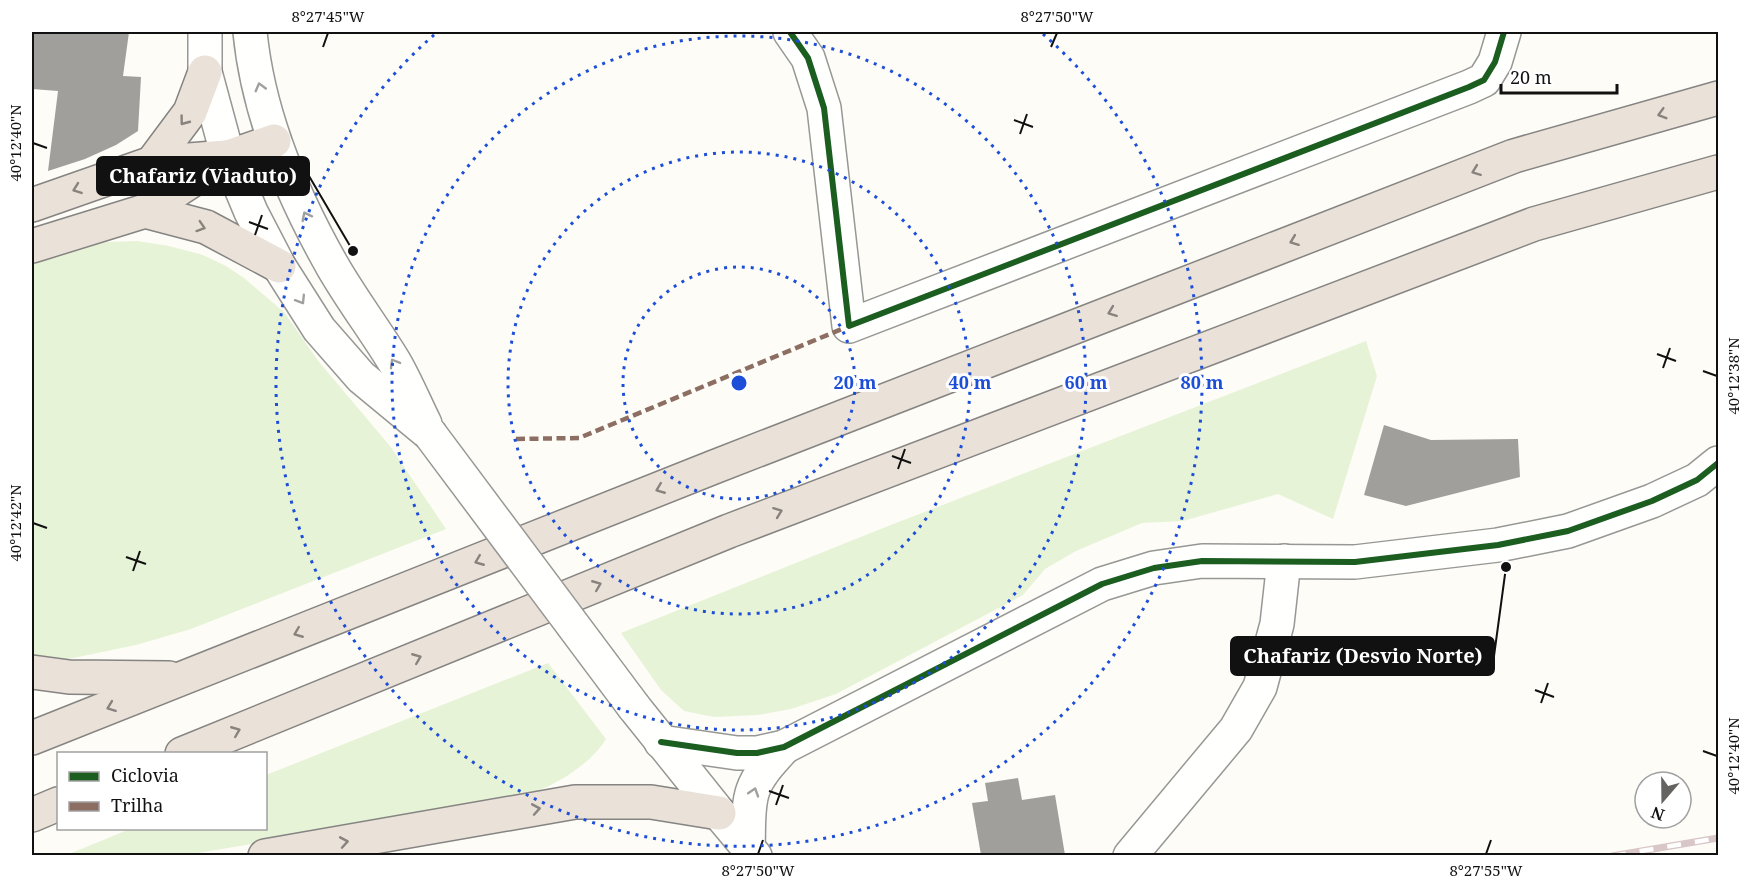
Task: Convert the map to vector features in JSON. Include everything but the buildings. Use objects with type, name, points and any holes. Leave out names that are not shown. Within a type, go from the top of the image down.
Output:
[{"type":"highway","points":[[152,163],[190,112],[205,72]]},
{"type":"highway","points":[[32,738],[703,471],[1514,156],[1719,98]]},
{"type":"highway","points":[[32,246],[145,211],[228,157],[274,141]]},
{"type":"highway","points":[[32,206],[152,163],[228,157]]},
{"type":"highway","points":[[184,752],[729,531],[1523,228],[1719,172]]},
{"type":"highway","points":[[145,211],[206,227],[279,266]]},
{"type":"highway","points":[[32,672],[69,677],[185,678]]},
{"type":"highway","points":[[265,855],[575,802],[651,802],[719,813]]},
{"type":"highway","points":[[32,814],[57,804]]},
{"type":"street","points":[[205,32],[205,72],[228,157],[251,212],[279,266],[319,329],[361,377],[430,434]]},
{"type":"street","points":[[250,32],[253,60],[274,141],[302,207],[333,267],[396,364],[430,434],[633,707],[751,851]]},
{"type":"street","points":[[790,32],[808,58],[824,108],[849,326],[1469,87],[1484,80],[1495,62],[1504,32]]},
{"type":"street","points":[[661,742],[737,753],[757,753],[784,747],[1102,584],[1154,568],[1203,561],[1355,562],[1498,545],[1568,531],[1652,501],[1697,480],[1719,463]]},
{"type":"street","points":[[1130,855],[1236,729],[1260,687],[1277,624],[1284,561]]},
{"type":"street","points":[[751,851],[751,802],[754,789],[767,766],[784,747]]},
{"type":"street","points":[[719,813],[722,784],[737,753]]},
{"type":"green space","points":[[137,241],[203,255],[226,266],[284,312],[319,362],[390,446],[446,529],[191,629],[136,645],[59,661],[32,657],[32,261],[73,247],[106,242]]},
{"type":"green space","points":[[1366,341],[1377,376],[1333,519],[1278,494],[1183,521],[1142,523],[1076,551],[1045,569],[1023,595],[836,694],[791,709],[758,715],[714,717],[684,711],[661,690],[621,633],[878,530]]},
{"type":"green space","points":[[548,663],[606,739],[587,761],[562,779],[535,792],[507,801],[186,855],[64,856],[128,830],[267,830],[267,775]]},
{"type":"railway","points":[[1612,856],[1718,838]]},
{"type":"marked path","points":[[516,439],[579,438],[849,326]]},
{"type":"cycle path","points":[[790,32],[808,58],[824,108],[849,326],[1469,87],[1484,80],[1495,62],[1504,32]]},
{"type":"cycle path","points":[[661,742],[737,753],[757,753],[784,747],[1102,584],[1154,568],[1202,561],[1355,562],[1498,545],[1568,531],[1652,501],[1697,480],[1718,463]]},
{"type":"place","name":"Chafariz (Viaduto)","points":[[353,251]]},
{"type":"place","name":"Chafariz (Desvio Norte)","points":[[1506,567]]}]
